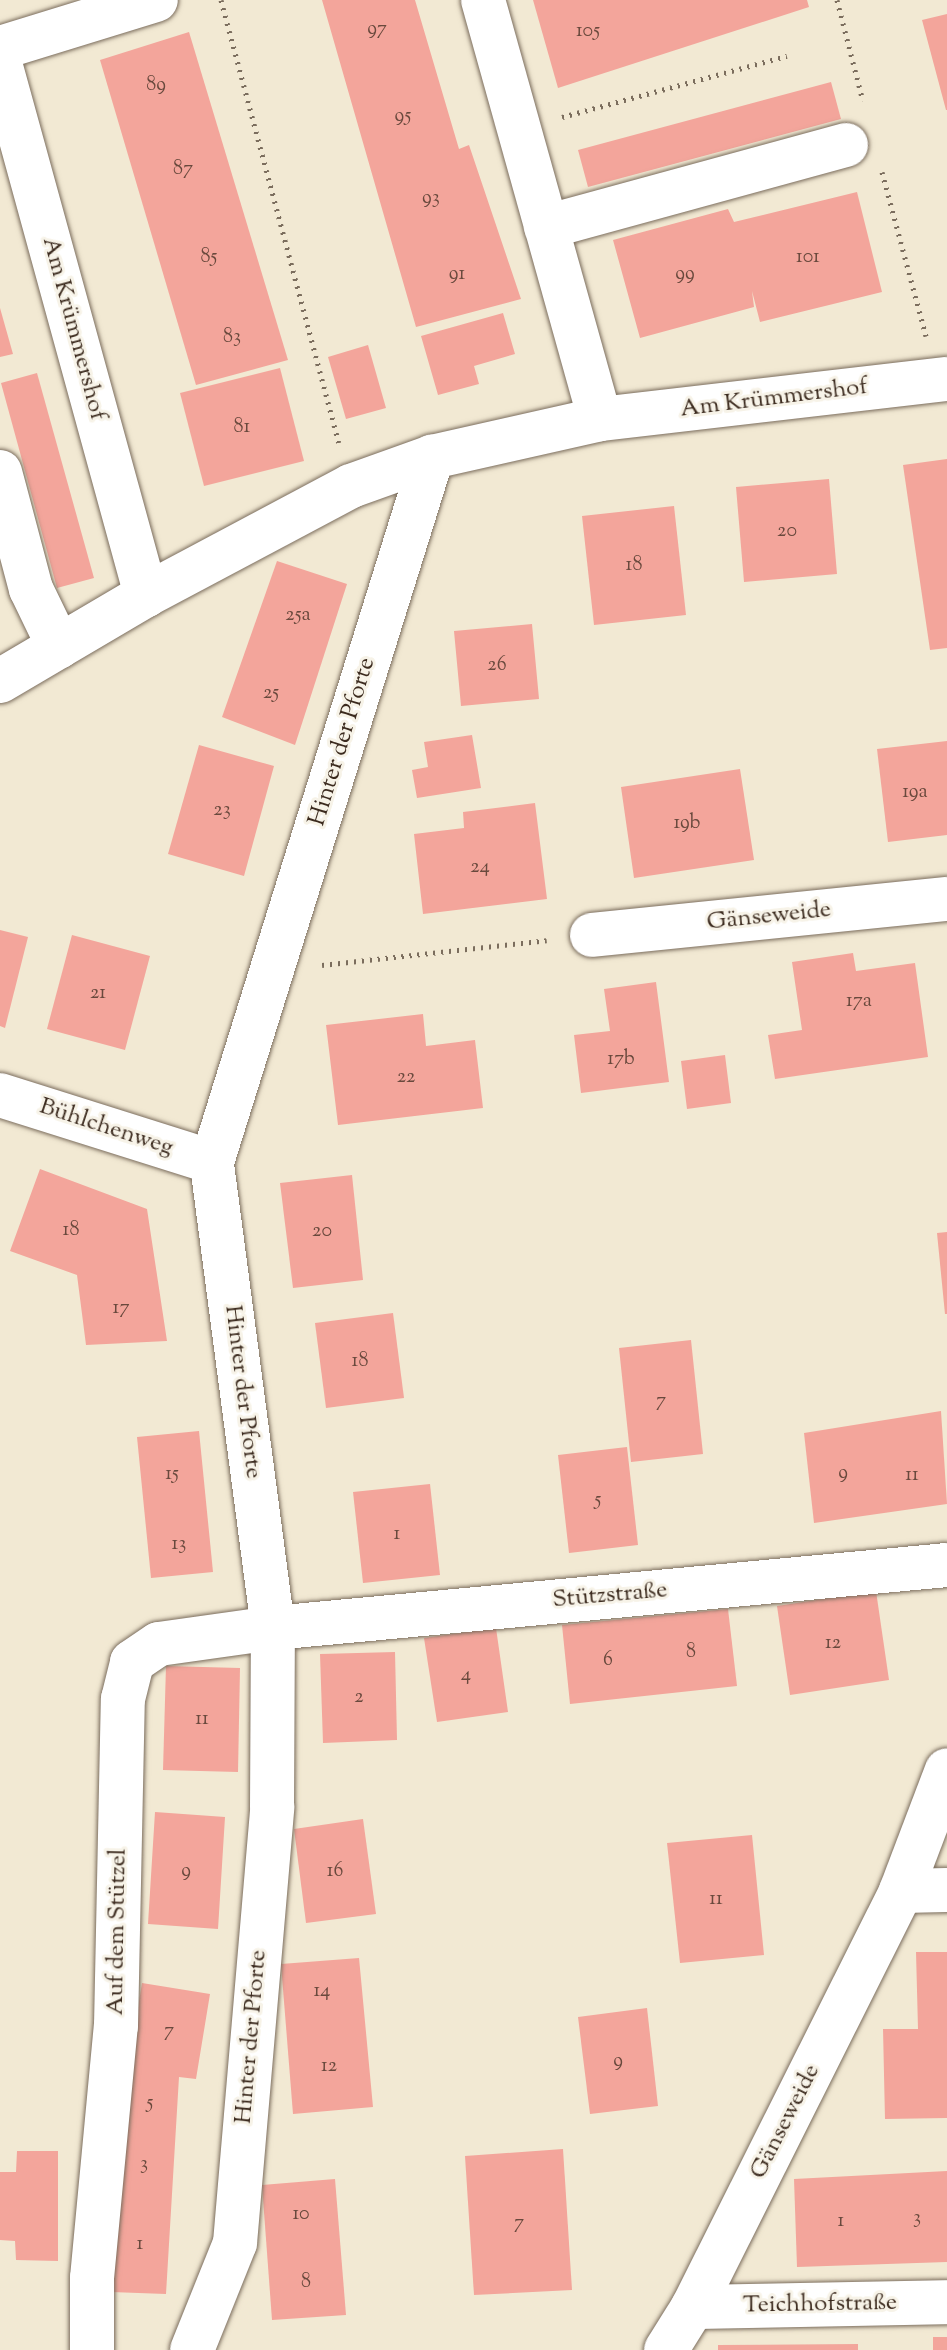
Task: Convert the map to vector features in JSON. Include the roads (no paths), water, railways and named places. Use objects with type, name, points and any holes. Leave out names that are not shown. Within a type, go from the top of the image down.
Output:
[{"type":"street","points":[[0,48],[156,0]]},
{"type":"street","points":[[483,0],[600,419]]},
{"type":"street","name":"Am Krümmershof","points":[[0,63],[146,595]]},
{"type":"street","points":[[546,227],[864,156]]},
{"type":"street","name":"Am Krümmershof","points":[[0,681],[146,595],[351,486],[432,457],[600,419],[942,379]]},
{"type":"street","name":"Hinter der Pforte","points":[[192,2350],[235,2243],[272,1807],[273,1628],[212,1162],[432,457]]},
{"type":"street","points":[[0,472],[31,589],[59,647]]},
{"type":"street","name":"Gänseweide","points":[[592,935],[947,899]]},
{"type":"street","name":"Bühlchenweg","points":[[0,1095],[212,1162]]},
{"type":"street","name":"Stützstraße","points":[[273,1628],[947,1565]]},
{"type":"street","name":"Auf dem Stützel","points":[[92,2350],[92,2278],[116,2026],[123,1699],[132,1662],[159,1644],[273,1628]]},
{"type":"street","name":"Gänseweide","points":[[666,2350],[693,2307],[901,1891],[947,1770]]},
{"type":"street","points":[[901,1891],[947,1890]]},
{"type":"street","name":"Teichhofstraße","points":[[693,2307],[947,2302]]}]
